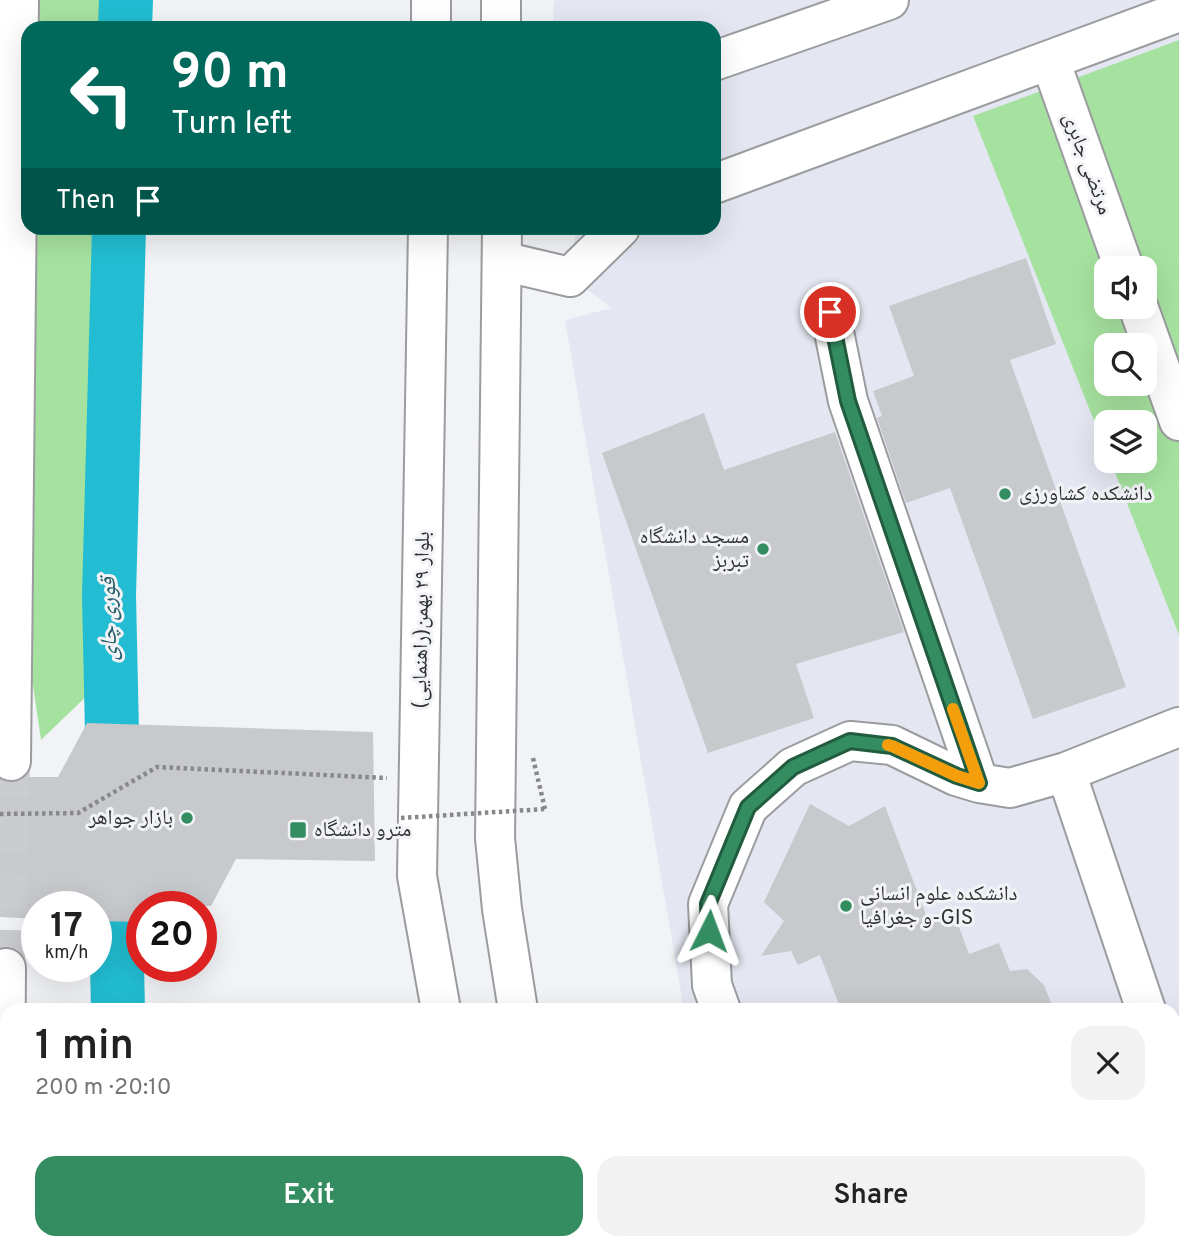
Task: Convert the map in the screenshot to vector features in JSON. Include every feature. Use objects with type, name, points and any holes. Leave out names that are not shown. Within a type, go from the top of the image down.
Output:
[{"type":"main road","points":[[12,761],[19,0]]},
{"type":"main road","points":[[431,0],[431,21]]},
{"type":"main road","points":[[501,0],[501,21]]},
{"type":"main road","points":[[721,59],[889,0]]},
{"type":"main road","points":[[721,181],[1179,12]]},
{"type":"main road","name":"مرتضی جابری","points":[[1050,60],[1120,256]]},
{"type":"main road","name":"بلوار ٢٩ بهمن(راهنمایی)","points":[[428,235],[417,876],[440,1003]]},
{"type":"main road","points":[[517,1003],[502,909],[495,838],[502,244],[570,277],[613,235]]},
{"type":"main road","points":[[830,312],[848,401],[979,783]]},
{"type":"main road","points":[[1143,319],[1179,421]]},
{"type":"main road","points":[[718,1003],[712,985],[708,904],[748,807],[793,767],[850,741],[892,746],[957,776],[1010,788],[1066,772],[1179,727]]},
{"type":"main road","points":[[1066,772],[1144,1003]]},
{"type":"main road","points":[[6,1003],[6,968],[17,1003]]},
{"type":"path","points":[[401,818],[545,809],[533,758]]},
{"type":"path","points":[[0,814],[78,813],[157,767],[419,779]]},
{"type":"shaded area","points":[[554,0],[1179,0],[1179,1003],[683,1003],[565,320],[612,308],[570,277],[575,235],[721,235],[721,21],[553,21]]},
{"type":"green space","points":[[38,0],[111,0],[111,21],[37,21]]},
{"type":"green space","points":[[1179,40],[1179,635],[1115,473],[1157,473],[1157,410],[1094,410],[1094,421],[973,116]]},
{"type":"green space","points":[[35,235],[106,235],[95,688],[41,740],[30,666]]},
{"type":"building","name":"دانشکده کشاورزی","points":[[1026,258],[1056,344],[1010,360],[1126,687],[1033,719],[950,488],[906,503],[877,418],[882,416],[873,391],[914,376],[889,306]]},
{"type":"building","name":"مسجد دانشگاه تبربز","points":[[704,413],[724,470],[835,432],[904,632],[796,664],[814,718],[708,753],[602,453]]},
{"type":"building","name":"بازار جواهر","points":[[87,723],[373,732],[375,861],[236,859],[217,895],[217,891],[126,891],[126,922],[112,921],[112,891],[21,891],[21,918],[0,917],[0,780],[11,783],[25,777],[58,777]]},
{"type":"building","name":"دانشکده علوم انسانی و جغرافیا-GIS","points":[[810,804],[849,826],[885,806],[928,920],[953,911],[969,954],[999,943],[1010,971],[1027,969],[1044,985],[1051,1003],[838,1003],[820,955],[798,965],[791,951],[761,956],[784,921],[764,902]]},
{"type":"waterway","name":"قوری چای","points":[[125,21],[126,0]]},
{"type":"waterway","name":"قوری چای","points":[[118,1003],[109,595],[119,235]]},
{"type":"tunnel","points":[[6,968],[11,761]]},
{"type":"slow traffic","points":[[888,745],[979,783],[953,709]]},
{"type":"place","name":"دانشکده کشاورزی","points":[[1005,494]]},
{"type":"place","name":"مسجد دانشگاه تبربز","points":[[763,549]]},
{"type":"place","name":"بازار جواهر","points":[[187,818]]},
{"type":"place","name":"مترو دانشگاه","points":[[298,830]]},
{"type":"place","name":"دانشکده علوم انسانی و جغرافیا-GIS","points":[[846,906]]},
{"type":"route","points":[[709,931],[708,904],[748,807],[793,767],[850,741],[892,746],[957,776],[979,783],[848,401],[830,312]]}]
